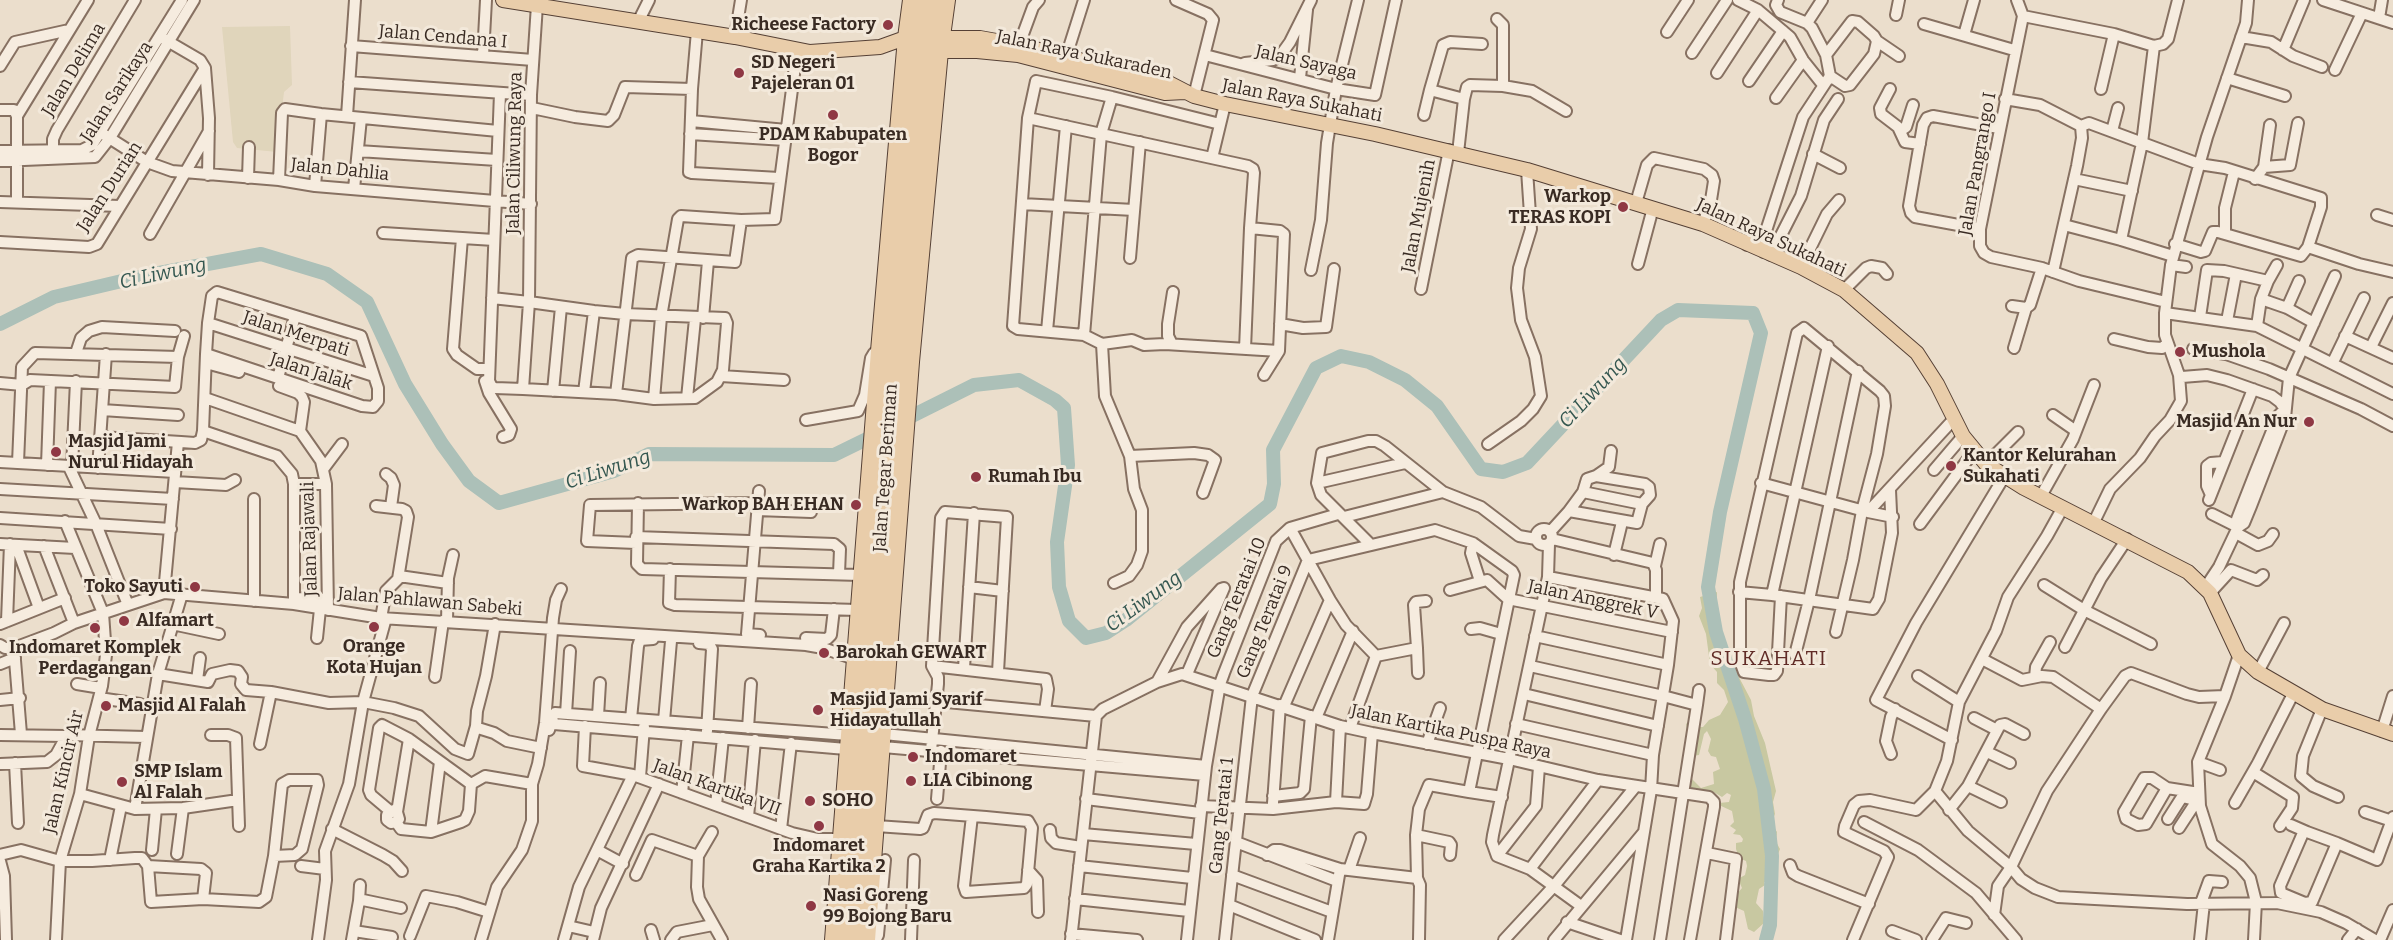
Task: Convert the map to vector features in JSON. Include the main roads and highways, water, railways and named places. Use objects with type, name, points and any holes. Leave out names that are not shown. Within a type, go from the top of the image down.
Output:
[{"type":"main road","points":[[503,0],[543,4],[797,51],[833,52],[923,45]]},
{"type":"main road","name":"Jalan Tegar Beriman","points":[[891,359],[939,75],[923,45],[910,0]]},
{"type":"main road","name":"Jalan Tegar Beriman","points":[[842,940],[858,852],[891,359],[923,45],[923,0]]},
{"type":"main road","name":"Jalan Tegar Beriman","points":[[864,939],[847,742],[872,666],[891,359],[923,45],[936,0]]},
{"type":"main road","name":"Jalan Tegar Beriman","points":[[923,45],[948,0]]},
{"type":"main road","name":"Jalan Raya Sukaraden","points":[[923,45],[983,39],[1019,45],[1149,83],[1166,93],[1189,94]]},
{"type":"main road","name":"Jalan Raya Sukaraden","points":[[923,45],[1018,55],[1149,83]]},
{"type":"main road","points":[[939,75],[946,64],[963,51]]},
{"type":"main road","name":"Jalan Raya Sukahati","points":[[1189,94],[1225,104],[1331,125],[1527,170],[1703,224],[1801,267],[1844,290],[1917,353],[1937,384],[1953,420],[1974,452],[1986,464],[2004,477],[2062,509],[2127,539],[2188,572],[2208,591],[2239,655],[2258,672],[2322,709],[2387,732]]},
{"type":"main road","name":"Jalan Tegar Beriman","points":[[832,940],[858,852],[876,826],[884,740],[872,666],[858,610],[860,575],[885,474]]},
{"type":"main road","name":"Jalan Tegar Beriman","points":[[858,852],[877,889],[864,939]]},
{"type":"waterway","name":"Ci Liwung","points":[[0,324],[54,297],[143,276],[261,254],[327,274],[367,302],[405,384],[442,444],[469,481],[499,503],[614,471],[649,454],[834,455],[881,432]]},
{"type":"waterway","name":"Ci Liwung","points":[[898,423],[974,385],[1019,380],[1055,400],[1064,408],[1068,465],[1057,542],[1059,587],[1069,621],[1086,638],[1106,633],[1126,620],[1270,504],[1274,484],[1273,450],[1316,368],[1341,356],[1369,362],[1405,380],[1437,406],[1481,469],[1503,472],[1527,463],[1661,320],[1678,310],[1753,313],[1761,333],[1720,512],[1708,587],[1716,632],[1745,719],[1764,789],[1772,856],[1770,925],[1766,940]]},
{"type":"place","name":"Richeese Factory","points":[[888,25]]},
{"type":"place","name":"SD Negeri Pajeleran 01","points":[[739,73]]},
{"type":"place","name":"PDAM Kabupaten Bogor","points":[[833,115]]},
{"type":"place","name":"Warkop TERAS KOPI","points":[[1623,207]]},
{"type":"place","name":"Mushola","points":[[2180,352]]},
{"type":"place","name":"Masjid An Nur","points":[[2309,422]]},
{"type":"place","name":"Masjid Jami Nurul Hidayah","points":[[56,452]]},
{"type":"place","name":"Kantor Kelurahan Sukahati","points":[[1951,466]]},
{"type":"place","name":"Rumah Ibu","points":[[976,477]]},
{"type":"place","name":"Warkop BAH EHAN","points":[[856,505]]},
{"type":"place","name":"Toko Sayuti","points":[[195,587]]},
{"type":"place","name":"Alfamart","points":[[124,621]]},
{"type":"place","name":"Orange Kota Hujan","points":[[374,627]]},
{"type":"place","name":"Indomaret Komplek Perdagangan","points":[[95,628]]},
{"type":"place","name":"Barokah GEWART","points":[[824,653]]},
{"type":"place","name":"Masjid Al Falah","points":[[106,706]]},
{"type":"place","name":"Masjid Jami Syarif Hidayatullah","points":[[818,710]]},
{"type":"place","name":"Indomaret","points":[[913,757]]},
{"type":"place","name":"LIA Cibinong","points":[[911,781]]},
{"type":"place","name":"SMP Islam Al Falah","points":[[122,782]]},
{"type":"place","name":"SOHO","points":[[810,801]]},
{"type":"place","name":"Indomaret Graha Kartika 2","points":[[819,826]]},
{"type":"place","name":"Nasi Goreng 99 Bojong Baru","points":[[811,906]]},
{"type":"district","name":"SUKAHATI","points":[[1769,659]]}]
